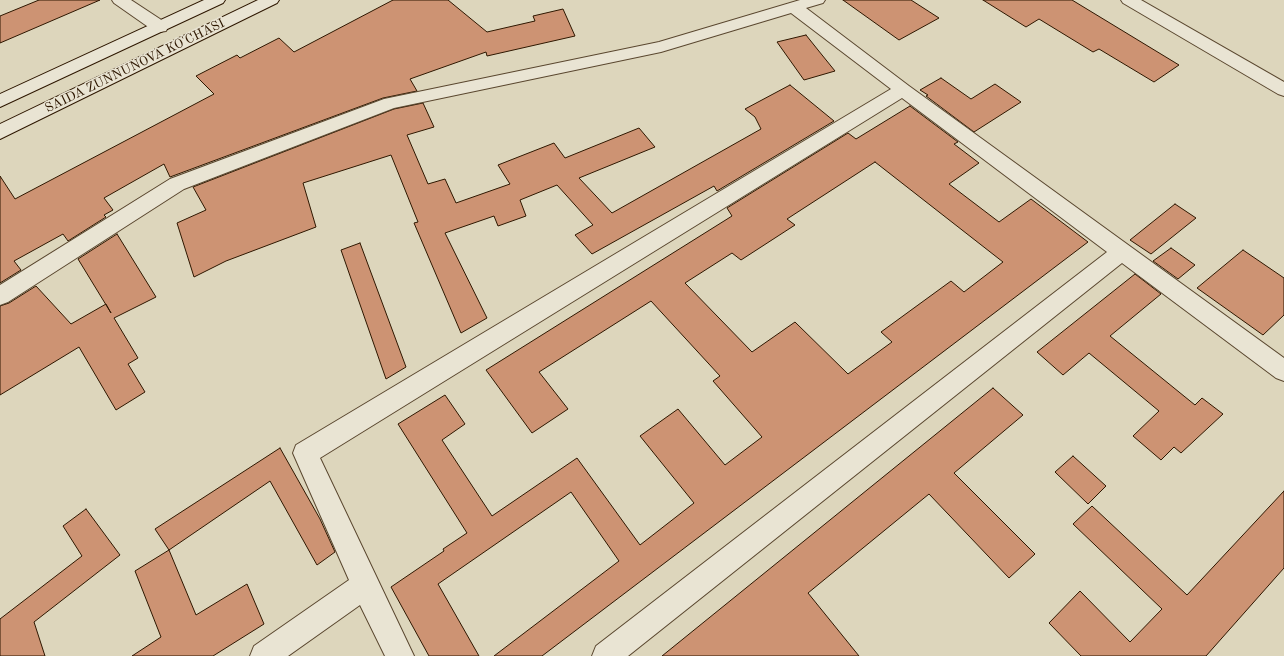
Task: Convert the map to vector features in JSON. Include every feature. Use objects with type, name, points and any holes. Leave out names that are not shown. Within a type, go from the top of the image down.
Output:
[{"type":"street","points":[[120,0],[160,27]]},
{"type":"street","name":"SAIDA ZUNNUNOVA KO'CHASI","points":[[0,101],[217,0]]},
{"type":"street","name":"SAIDA ZUNNUNOVA KO'CHASI","points":[[0,132],[271,0]]},
{"type":"street","points":[[0,296],[177,184],[390,103],[661,47],[817,0]]},
{"type":"street","points":[[1129,0],[1284,90]]},
{"type":"street","points":[[794,7],[1121,252],[1284,371]]},
{"type":"street","points":[[400,656],[365,585],[305,453],[903,90]]},
{"type":"street","points":[[606,656],[1121,252]]},
{"type":"street","points":[[264,656],[365,585]]},
{"type":"building","points":[[39,0],[100,0],[0,43],[0,16]]},
{"type":"building","points":[[393,0],[448,0],[487,32],[535,21],[533,16],[563,9],[575,36],[487,56],[486,52],[410,79],[417,91],[383,98],[170,177],[164,164],[104,198],[113,210],[104,215],[106,217],[68,241],[63,234],[14,261],[21,270],[0,283],[0,176],[15,199],[214,94],[196,76],[237,55],[240,58],[279,38],[294,52]]},
{"type":"building","points":[[843,0],[911,0],[939,18],[899,40]]},
{"type":"building","points":[[983,0],[1072,0],[1179,65],[1154,82],[1099,49],[1093,52],[1039,19],[1026,27]]},
{"type":"building","points":[[806,35],[835,71],[804,80],[777,42]]},
{"type":"building","points":[[941,78],[971,99],[995,84],[1021,102],[974,132],[920,90]]},
{"type":"building","points":[[790,85],[834,121],[717,191],[714,186],[592,254],[575,235],[593,225],[557,185],[520,200],[526,216],[498,226],[494,216],[445,233],[487,318],[461,333],[414,223],[418,222],[391,155],[303,183],[316,227],[226,261],[194,277],[177,223],[206,210],[193,187],[394,109],[423,103],[434,127],[407,135],[428,184],[445,179],[456,203],[510,184],[498,165],[554,143],[565,158],[639,128],[655,147],[579,178],[612,213],[761,129],[755,117],[745,109]]},
{"type":"building","points":[[910,106],[958,142],[954,144],[979,163],[949,184],[999,222],[1031,199],[1088,242],[542,656],[494,656],[619,561],[571,492],[438,584],[479,656],[429,656],[391,587],[444,551],[443,549],[467,533],[398,424],[445,395],[465,424],[442,440],[492,516],[577,458],[640,545],[694,503],[640,436],[678,409],[725,465],[762,437],[713,381],[720,376],[651,301],[539,372],[568,409],[532,433],[486,370],[732,216],[727,208],[848,133],[856,139]],"holes":[[[875,162],[1003,262],[964,292],[951,281],[881,332],[892,342],[848,374],[795,322],[752,352],[685,283],[732,253],[741,260],[795,225],[787,219]]]},
{"type":"building","points":[[1175,204],[1196,218],[1151,254],[1130,240]]},
{"type":"building","points":[[117,234],[156,297],[114,318],[138,358],[128,364],[145,392],[116,410],[79,347],[0,395],[0,306],[9,303],[36,286],[71,324],[106,304],[78,259]]},
{"type":"building","points":[[360,243],[406,367],[386,379],[341,250]]},
{"type":"building","points":[[1171,248],[1195,265],[1178,279],[1153,261]]},
{"type":"building","points":[[1243,250],[1284,278],[1284,315],[1263,335],[1197,288]]},
{"type":"building","points":[[1135,274],[1161,294],[1110,336],[1195,405],[1202,398],[1223,414],[1181,453],[1174,447],[1161,460],[1133,436],[1159,411],[1089,353],[1063,375],[1037,352]]},
{"type":"building","points":[[993,388],[1023,415],[954,473],[1035,554],[1009,578],[929,494],[808,593],[859,656],[662,656]]},
{"type":"building","points":[[280,448],[320,519],[335,552],[317,565],[270,481],[169,550],[155,529]]},
{"type":"building","points":[[1073,456],[1106,486],[1088,504],[1055,472]]},
{"type":"building","points":[[1284,491],[1284,568],[1206,656],[1081,656],[1049,623],[1080,591],[1130,642],[1162,609],[1073,524],[1092,506],[1187,595]]},
{"type":"building","points":[[86,509],[120,555],[34,622],[45,656],[0,656],[0,619],[82,556],[63,526]]},
{"type":"building","points":[[169,550],[196,615],[247,584],[264,624],[213,656],[132,656],[161,637],[135,571]]}]
